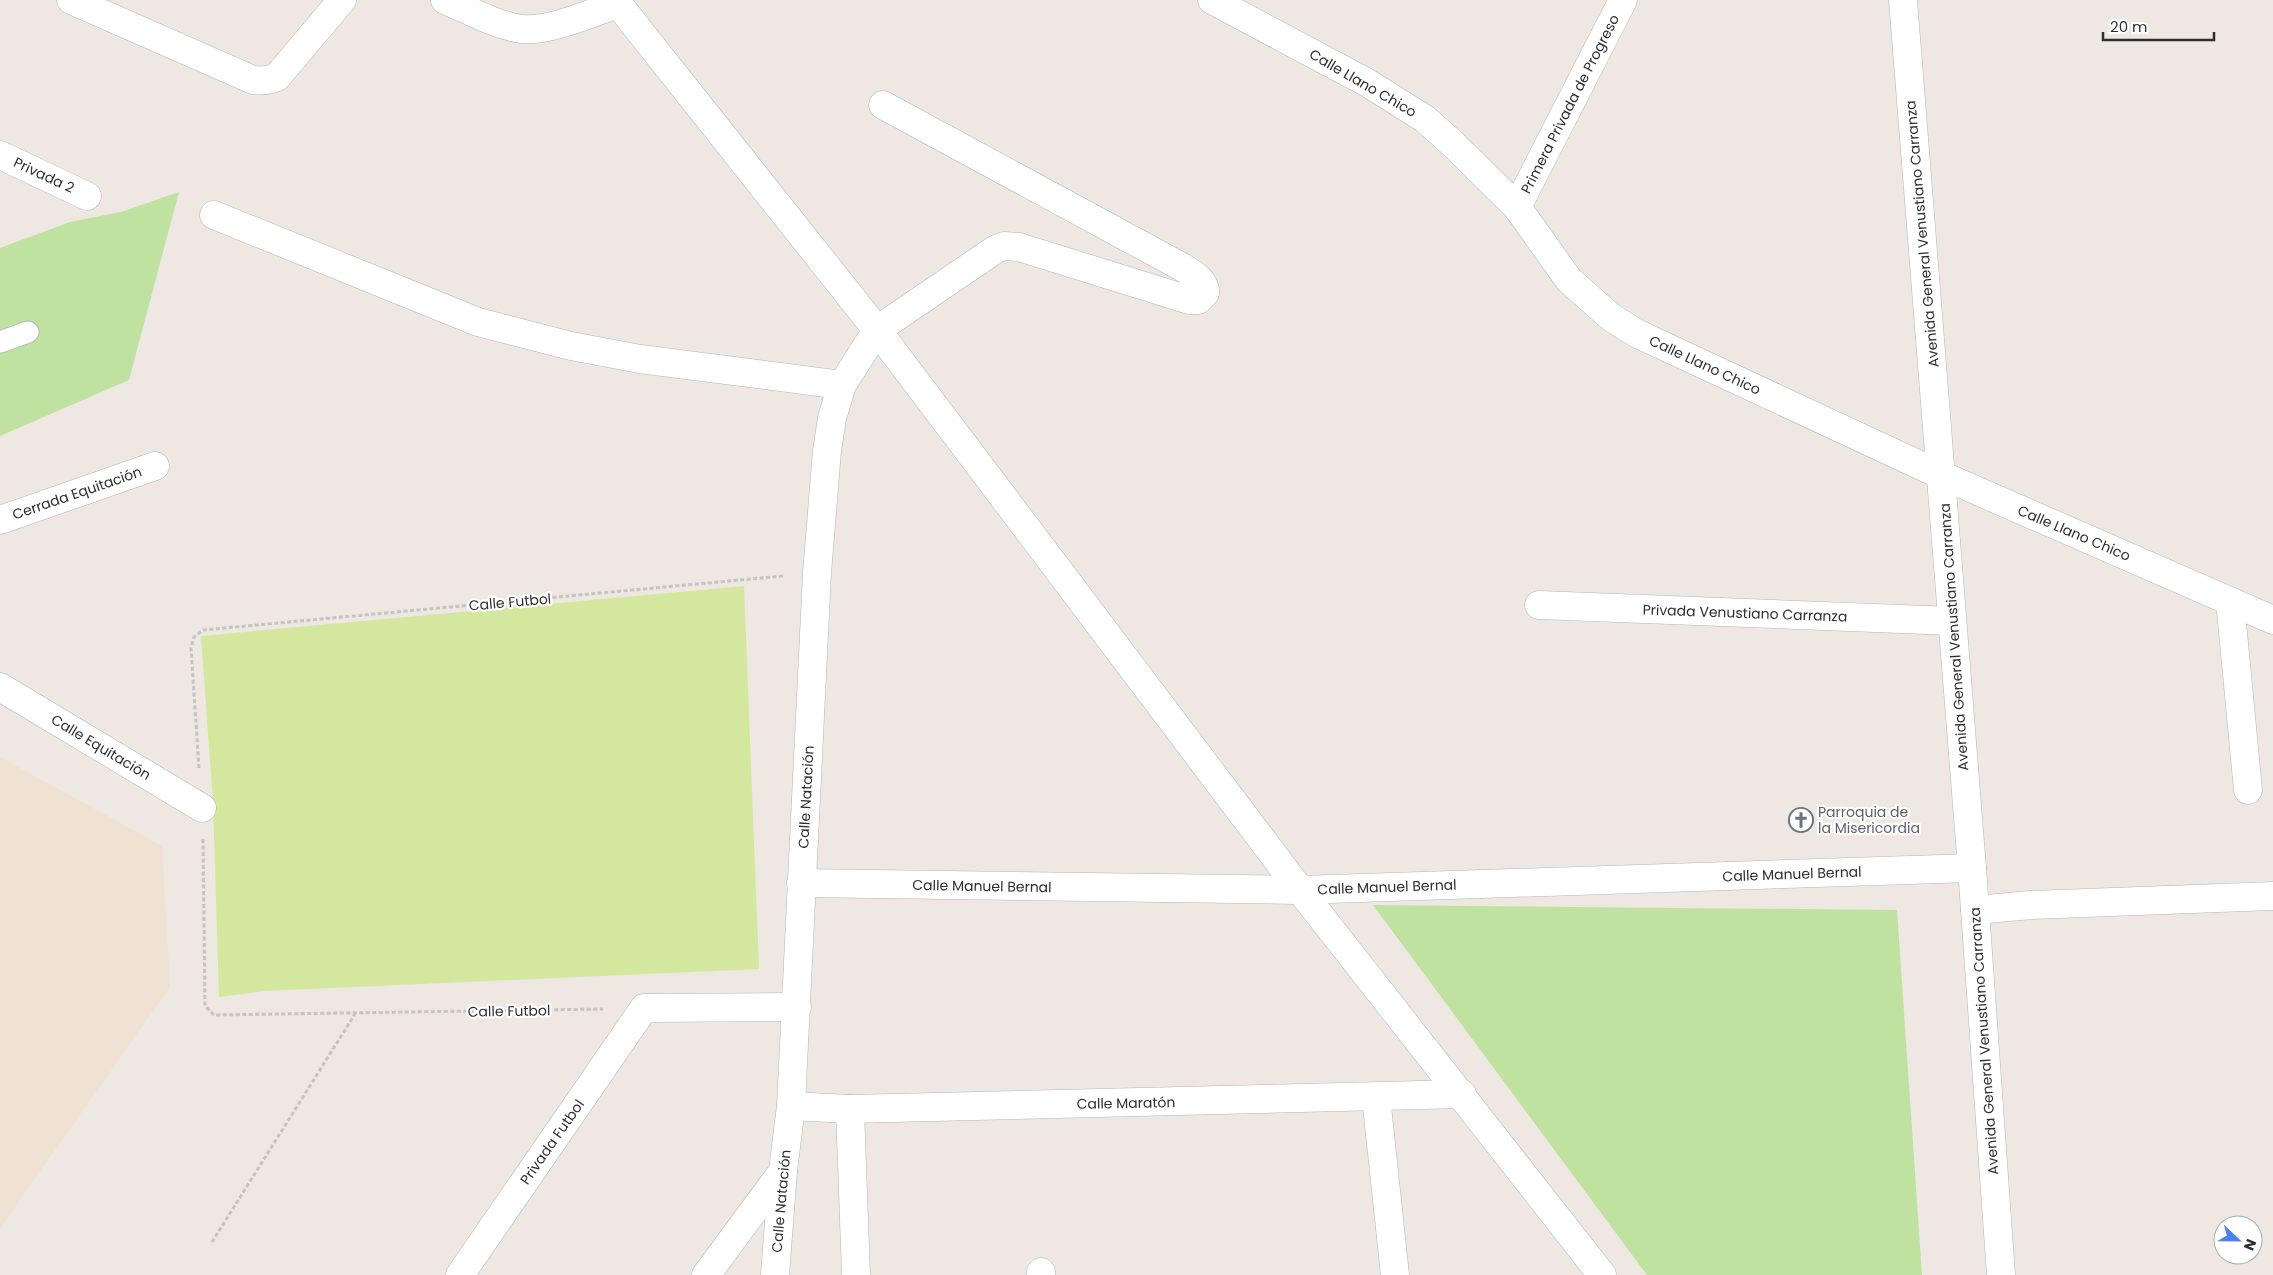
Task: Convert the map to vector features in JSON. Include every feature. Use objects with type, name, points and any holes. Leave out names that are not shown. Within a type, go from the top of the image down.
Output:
[{"type":"street","points":[[71,0],[253,80],[262,81],[270,81],[277,77],[342,0]]},
{"type":"street","points":[[445,0],[501,23],[521,28],[539,29],[616,2],[877,330],[1300,890],[1462,1094],[1602,1275]]},
{"type":"street","name":"Calle Llano Chico","points":[[1212,0],[1366,82],[1412,110],[1452,143],[1516,207],[1570,280],[1612,318],[1638,334],[1941,475],[2273,620]]},
{"type":"street","name":"Primera Privada de Progreso","points":[[1516,207],[1623,0]]},
{"type":"street","name":"Avenida General Venustiano Carranza","points":[[1903,0],[1972,868],[2001,1275]]},
{"type":"street","points":[[877,330],[996,249],[1004,246],[1019,247],[1189,300],[1202,298],[1205,293],[1204,285],[1182,266],[883,105]]},
{"type":"street","name":"Privada 2","points":[[0,155],[87,196]]},
{"type":"street","points":[[214,216],[478,322],[571,346],[640,359],[842,385]]},
{"type":"street","name":"Calle Natación","points":[[775,1275],[783,1171],[791,1106],[817,573],[827,451],[832,418],[842,385],[877,330]]},
{"type":"street","name":"Cerrada Equitación","points":[[0,520],[155,466]]},
{"type":"street","points":[[2230,601],[2248,790]]},
{"type":"street","name":"Privada Venustiano Carranza","points":[[1539,605],[1952,621]]},
{"type":"street","name":"Calle Equitación","points":[[0,686],[202,808]]},
{"type":"street","name":"Calle Manuel Bernal","points":[[801,883],[1300,890],[1972,868]]},
{"type":"street","points":[[1975,910],[2031,905],[2273,896]]},
{"type":"street","points":[[644,1008],[797,1006]]},
{"type":"street","name":"Privada Futbol","points":[[460,1275],[644,1008]]},
{"type":"street","name":"Calle Maratón","points":[[791,1106],[850,1109],[1462,1094]]},
{"type":"street","points":[[1376,1097],[1395,1275]]},
{"type":"street","points":[[850,1109],[856,1275]]},
{"type":"street","points":[[706,1275],[783,1171]]},
{"type":"lane","points":[[0,342],[28,332]]},
{"type":"path","name":"Calle Futbol","points":[[202,630],[817,573]]},
{"type":"path","name":"Calle Futbol","points":[[221,1016],[644,1008]]},
{"type":"path","points":[[212,1242],[355,1013]]},
{"type":"shaded area","points":[[0,757],[162,846],[170,987],[0,1228]]},
{"type":"green space","points":[[179,192],[129,380],[0,436],[0,248],[70,222],[121,212]]},
{"type":"green space","points":[[744,586],[759,969],[265,991],[219,997],[213,802],[201,636]]},
{"type":"green space","points":[[1373,905],[1897,910],[1922,1275],[1647,1275]]},
{"type":"place","name":"Parroquia de la Misericordia","points":[[1801,820]]}]
